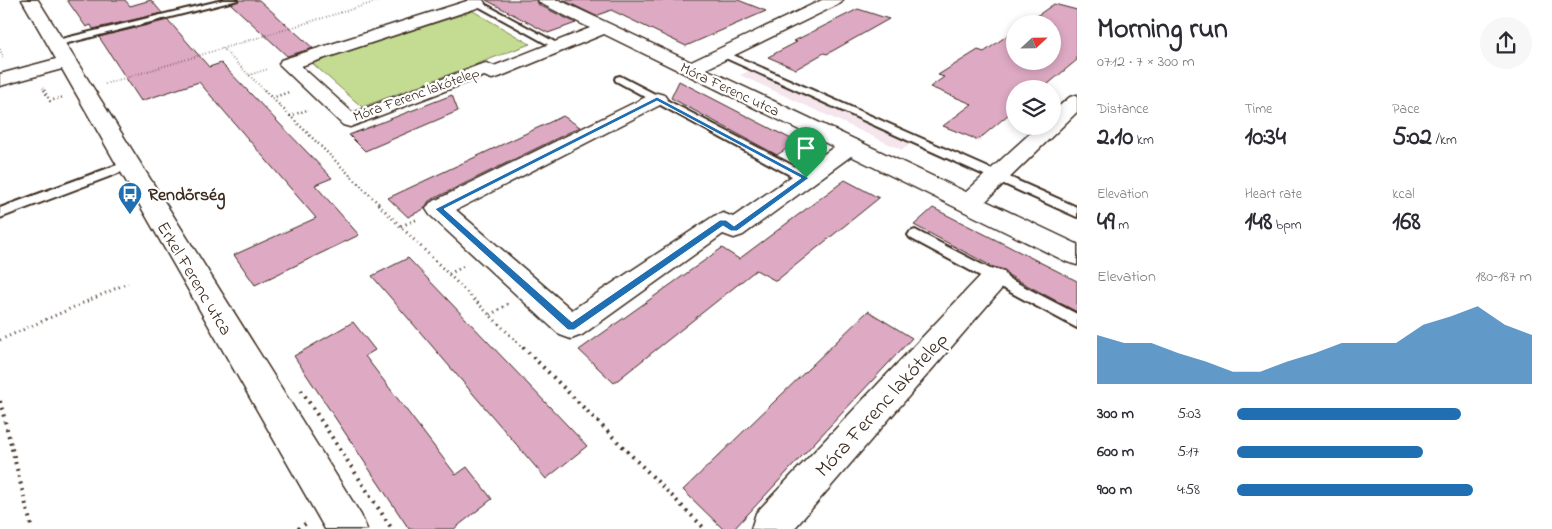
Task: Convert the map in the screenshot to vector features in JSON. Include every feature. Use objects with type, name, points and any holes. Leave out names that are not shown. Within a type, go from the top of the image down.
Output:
[{"type":"street","name":"Erkel Ferenc utca","points":[[30,0],[347,529]]},
{"type":"street","name":"Móra Ferenc utca","points":[[546,0],[690,70],[852,145],[1077,255]]},
{"type":"street","points":[[690,70],[835,0]]},
{"type":"street","name":"Móra Ferenc lakótelep","points":[[474,2],[288,64],[350,121],[486,69],[492,73],[605,28]]},
{"type":"street","points":[[0,80],[35,70],[62,53]]},
{"type":"street","points":[[657,99],[439,209],[571,327],[723,222],[734,229],[852,145]]},
{"type":"street","points":[[1061,116],[1077,101]]},
{"type":"street","points":[[970,202],[1041,135]]},
{"type":"street","name":"Móra Ferenc lakótelep","points":[[772,529],[770,527],[994,279]]},
{"type":"lane","points":[[62,53],[234,0]]},
{"type":"lane","points":[[474,2],[559,47]]},
{"type":"lane","points":[[724,54],[1077,212]]},
{"type":"lane","points":[[620,80],[806,178]]},
{"type":"lane","points":[[0,213],[128,165]]},
{"type":"lane","points":[[915,235],[1077,322]]},
{"type":"path","points":[[35,70],[50,101],[382,0]]},
{"type":"path","points":[[222,48],[705,529]]},
{"type":"path","points":[[0,340],[128,283]]},
{"type":"path","points":[[0,401],[32,529]]},
{"type":"shaded area","points":[[749,71],[911,144],[902,150],[740,75]]},
{"type":"green space","points":[[473,11],[530,44],[362,107],[312,63]]},
{"type":"building","points":[[67,0],[125,0],[130,6],[151,0],[162,13],[93,29],[91,25],[86,27]]},
{"type":"building","points":[[240,0],[259,0],[313,48],[287,56],[231,4]]},
{"type":"building","points":[[486,0],[536,0],[539,5],[576,23],[548,33]]},
{"type":"building","points":[[563,0],[738,0],[766,11],[686,46],[611,10],[596,16]]},
{"type":"building","points":[[1054,4],[1077,10],[1077,60],[1053,80],[1006,80],[1006,117],[978,140],[943,126],[972,104],[930,87],[944,77],[938,75],[978,50],[984,52],[1006,36],[1006,70],[1061,70],[1061,15],[1038,15]]},
{"type":"building","points":[[858,9],[889,19],[796,69],[768,57],[797,42],[794,41]]},
{"type":"building","points":[[168,20],[209,67],[221,63],[332,178],[315,185],[359,235],[255,285],[234,255],[316,218],[199,82],[141,101],[99,37]]},
{"type":"building","points":[[679,81],[797,142],[777,155],[671,98]]},
{"type":"building","points":[[452,95],[458,111],[365,151],[349,135]]},
{"type":"building","points":[[563,116],[580,127],[429,201],[424,209],[408,217],[388,198]]},
{"type":"building","points":[[845,180],[879,198],[776,281],[756,270],[614,383],[579,350],[722,248],[739,259]]},
{"type":"building","points":[[933,208],[1077,281],[1077,312],[1008,275],[1005,270],[993,267],[914,225]]},
{"type":"building","points":[[408,258],[587,446],[546,479],[372,276]]},
{"type":"building","points":[[868,311],[912,338],[734,529],[723,529],[683,490]]},
{"type":"building","points":[[353,322],[375,350],[365,356],[456,475],[467,467],[492,499],[454,529],[409,529],[294,356]]},
{"type":"place","name":"Rendőrség","points":[[130,215]]},
{"type":"route","points":[[657,99],[806,178],[734,229],[723,222],[571,327],[439,209],[657,99]]}]
